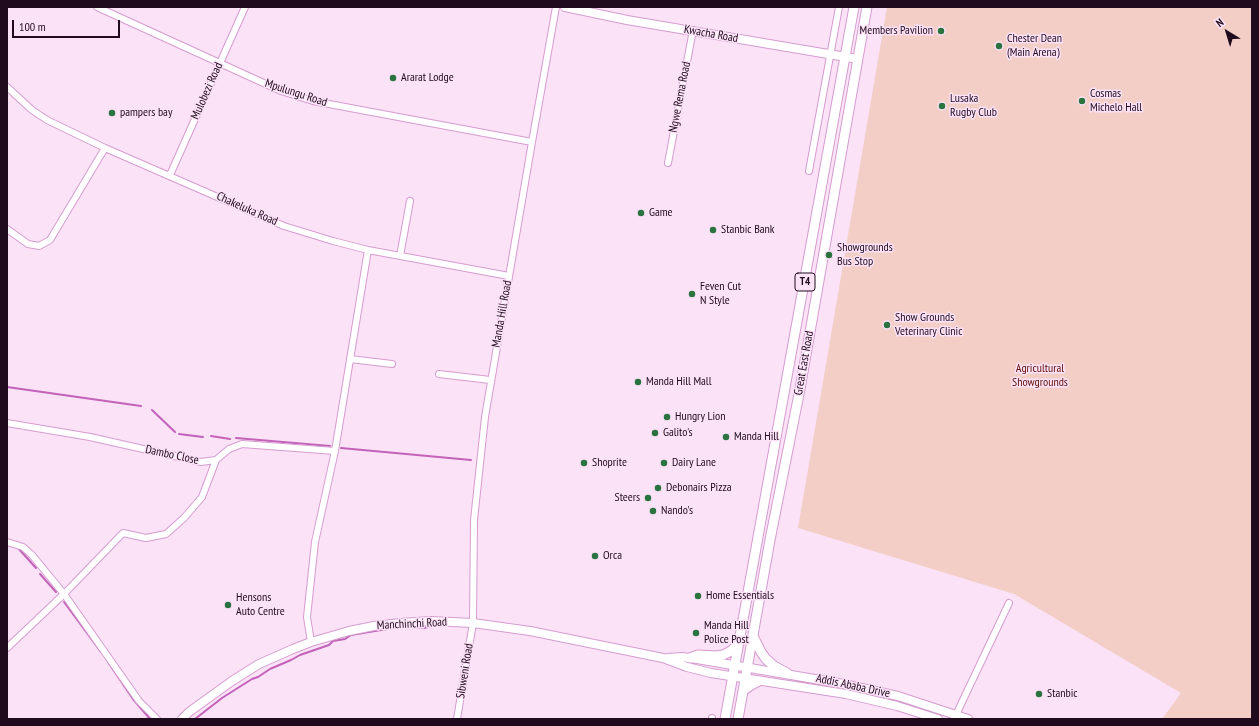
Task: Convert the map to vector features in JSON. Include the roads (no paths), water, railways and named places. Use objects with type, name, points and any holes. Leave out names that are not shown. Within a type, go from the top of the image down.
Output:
[{"type":"main road","name":"Kwacha Road","points":[[565,7],[627,20],[858,58]]},
{"type":"main road","name":"Great East Road","points":[[725,719],[806,279],[854,7]]},
{"type":"main road","name":"Great East Road","points":[[738,719],[771,533],[800,389],[867,7]]},
{"type":"main road","name":"Manchinchi Road","points":[[182,719],[215,693],[259,664],[283,653],[311,642],[349,631],[401,623],[432,621],[473,623],[530,631],[663,658],[694,669],[733,677]]},
{"type":"main road","points":[[753,636],[766,659],[774,666],[787,673]]},
{"type":"main road","points":[[690,658],[698,655],[723,655],[731,651],[739,643]]},
{"type":"main road","name":"Manchinchi Road","points":[[663,658],[690,658],[735,665]]},
{"type":"main road","name":"Addis Ababa Drive","points":[[735,665],[787,673],[898,696],[955,717],[968,719]]},
{"type":"main road","name":"Addis Ababa Drive","points":[[733,677],[846,694],[897,706],[938,719]]},
{"type":"main road","points":[[743,691],[759,681]]},
{"type":"street","name":"Mpulungu Road","points":[[97,7],[281,91],[313,101],[532,142]]},
{"type":"street","name":"Mulobezi Road","points":[[170,175],[245,7]]},
{"type":"street","name":"Manda Hill Road","points":[[473,623],[474,520],[478,472],[490,380],[556,7]]},
{"type":"street","points":[[809,171],[838,7]]},
{"type":"street","name":"Ngwe Rema Road","points":[[668,164],[693,30]]},
{"type":"street","name":"Chakeluka Road","points":[[7,87],[32,110],[47,120],[105,148],[170,175],[284,226],[368,250],[509,276]]},
{"type":"street","points":[[7,229],[28,244],[39,246],[50,240],[105,148]]},
{"type":"street","points":[[400,256],[410,201]]},
{"type":"street","points":[[311,642],[307,617],[315,542],[335,451],[368,250]]},
{"type":"street","points":[[350,359],[392,364]]},
{"type":"street","points":[[439,374],[490,380]]},
{"type":"street","name":"Dambo Close","points":[[7,423],[90,437],[201,462],[216,460],[229,449],[242,444],[335,451]]},
{"type":"street","points":[[7,648],[64,594],[123,533],[146,538],[166,534],[184,518],[202,497],[216,460]]},
{"type":"street","points":[[7,542],[23,547],[32,555],[64,594],[139,701],[156,719]]},
{"type":"street","points":[[955,717],[1009,603]]},
{"type":"street","name":"Sibweni Road","points":[[457,719],[473,623]]},
{"type":"waterway","points":[[7,387],[141,406]]},
{"type":"waterway","points":[[152,410],[175,432]]},
{"type":"waterway","points":[[179,434],[203,437]]},
{"type":"waterway","points":[[211,436],[230,439]]},
{"type":"waterway","points":[[236,438],[330,446]]},
{"type":"waterway","points":[[341,448],[471,460]]},
{"type":"waterway","points":[[18,548],[36,568]]},
{"type":"waterway","points":[[40,574],[56,592]]},
{"type":"waterway","points":[[64,602],[101,652]]},
{"type":"waterway","points":[[195,719],[222,698],[252,679],[300,655],[329,645],[333,641],[345,639],[351,635],[399,627],[424,628],[432,626]]},
{"type":"waterway","points":[[108,662],[133,699],[150,719]]},
{"type":"place","name":"Members Pavilion","points":[[941,31]]},
{"type":"place","name":"Chester Dean (Main Arena)","points":[[999,46]]},
{"type":"place","name":"Ararat Lodge","points":[[393,78]]},
{"type":"place","name":"Cosmas Michelo Hall","points":[[1082,101]]},
{"type":"place","name":"Lusaka Rugby Club","points":[[942,106]]},
{"type":"place","name":"pampers bay","points":[[112,113]]},
{"type":"place","name":"Game","points":[[641,213]]},
{"type":"place","name":"Stanbic Bank","points":[[713,230]]},
{"type":"place","name":"Showgrounds Bus Stop","points":[[829,255]]},
{"type":"place","name":"Feven Cut N Style","points":[[692,294]]},
{"type":"place","name":"Show Grounds Veterinary Clinic","points":[[887,325]]},
{"type":"place","name":"Manda Hill Mall","points":[[638,382]]},
{"type":"place","name":"Hungry Lion","points":[[667,417]]},
{"type":"place","name":"Galito's","points":[[655,433]]},
{"type":"place","name":"Manda Hill","points":[[726,437]]},
{"type":"place","name":"Shoprite","points":[[584,463]]},
{"type":"place","name":"Dairy Lane","points":[[664,463]]},
{"type":"place","name":"Debonairs Pizza","points":[[658,488]]},
{"type":"place","name":"Steers","points":[[648,498]]},
{"type":"place","name":"Nando's","points":[[653,511]]},
{"type":"place","name":"Orca","points":[[595,556]]},
{"type":"place","name":"Home Essentials","points":[[698,596]]},
{"type":"place","name":"Hensons Auto Centre","points":[[228,605]]},
{"type":"place","name":"Manda Hill Police Post","points":[[696,633]]},
{"type":"place","name":"Stanbic","points":[[1039,694]]},
{"type":"park label","name":"Agricultural Showgrounds","points":[[1040,376]]}]
